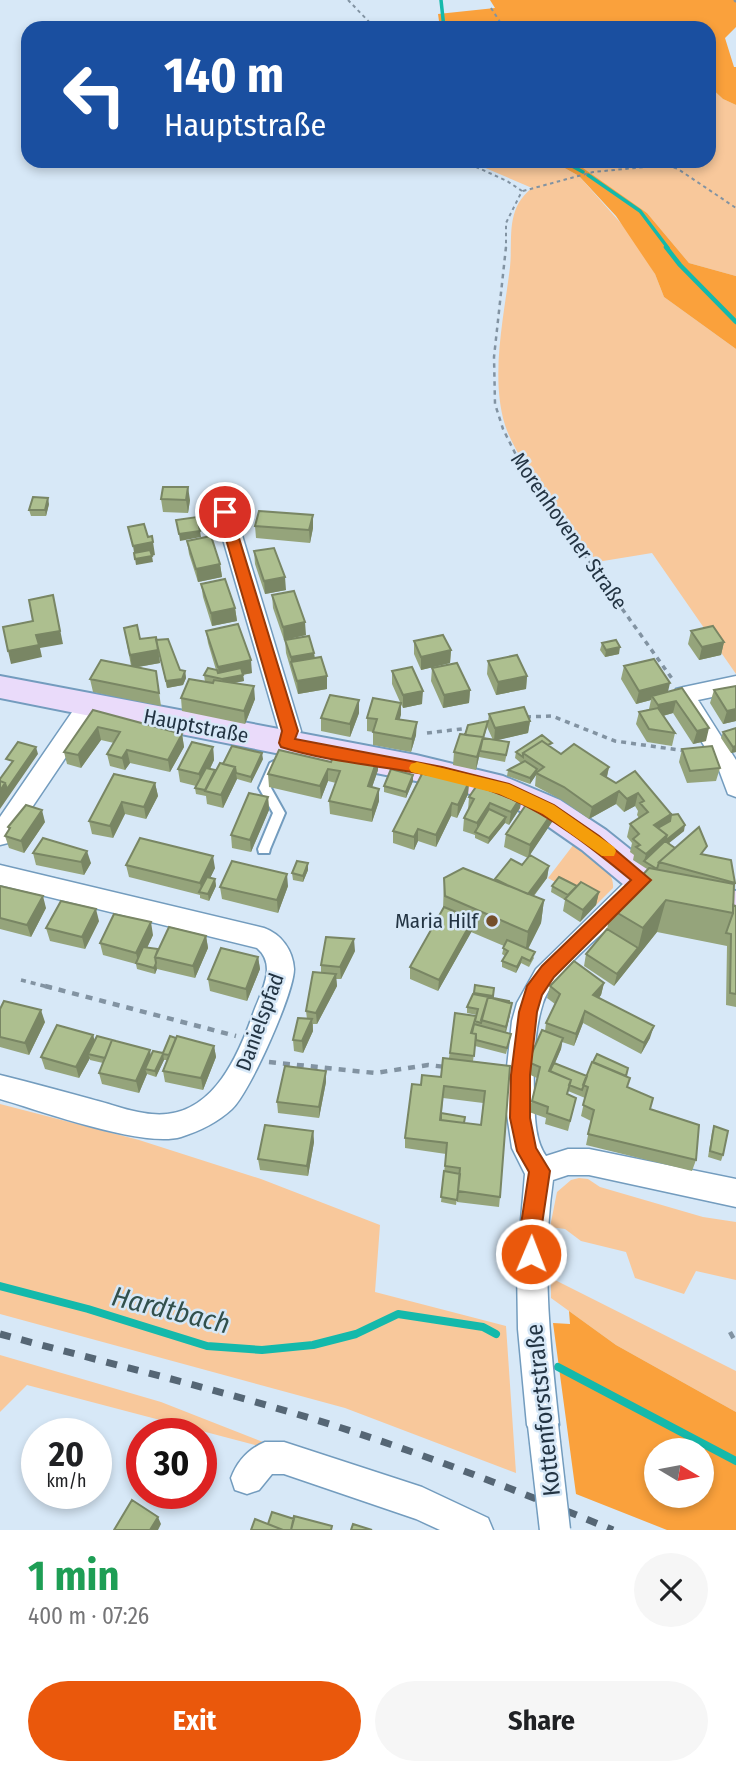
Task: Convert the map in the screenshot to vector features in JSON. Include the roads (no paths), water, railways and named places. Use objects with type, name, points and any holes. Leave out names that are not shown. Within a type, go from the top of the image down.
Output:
[{"type":"main road","name":"Hauptstraße","points":[[0,687],[442,773],[503,789],[548,809],[594,840],[643,880],[679,895],[736,906]]},
{"type":"street","points":[[225,512],[290,731],[285,743]]},
{"type":"street","points":[[734,775],[684,695],[736,684]]},
{"type":"street","points":[[0,835],[89,705]]},
{"type":"street","name":"Danielspfad","points":[[0,875],[264,939],[274,945],[280,959],[281,972],[238,1081],[223,1103],[206,1116],[166,1128],[147,1127],[0,1087]]},
{"type":"street","points":[[643,880],[548,972],[534,992],[528,1012],[520,1118],[527,1151],[540,1171],[568,1162],[589,1162],[736,1193]]},
{"type":"street","name":"Kottenforststraße","points":[[540,1171],[530,1231],[533,1321],[555,1530]]},
{"type":"street","points":[[247,1478],[265,1458],[284,1458],[422,1504],[476,1530]]},
{"type":"lane","points":[[264,849],[279,813],[265,788],[285,743]]},
{"type":"waterway","points":[[441,0],[443,21]]},
{"type":"waterway","points":[[576,168],[583,172]]},
{"type":"waterway","points":[[588,175],[640,211],[668,248]]},
{"type":"waterway","points":[[666,247],[736,322]]},
{"type":"waterway","name":"Hardtbach","points":[[0,1286],[88,1309],[207,1346],[262,1350],[313,1345],[356,1334],[398,1314],[483,1327],[496,1334]]},
{"type":"waterway","name":"Hardtbach","points":[[558,1367],[736,1461]]},
{"type":"railway","points":[[0,1334],[222,1393],[354,1432],[485,1479],[613,1530]]},
{"type":"place","name":"Maria Hilf","points":[[492,921]]}]
